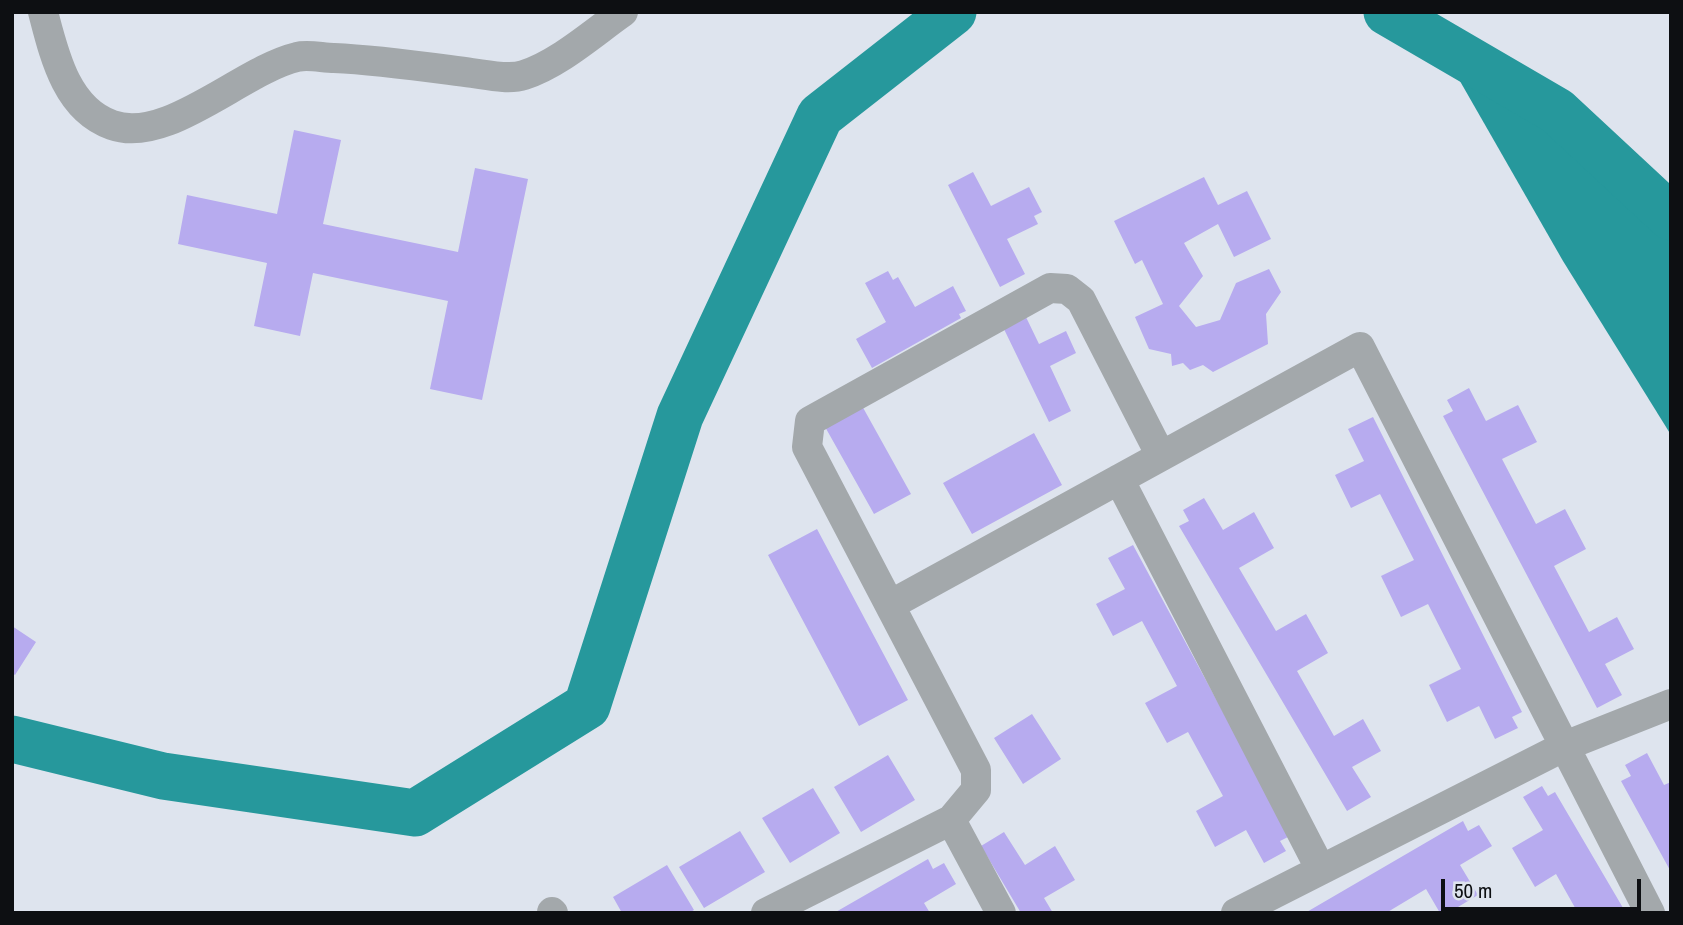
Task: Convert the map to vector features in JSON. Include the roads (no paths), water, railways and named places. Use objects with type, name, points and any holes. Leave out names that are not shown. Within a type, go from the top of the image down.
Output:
[{"type":"street","points":[[43,12],[53,53],[70,88],[87,113],[114,126],[147,126],[177,119],[239,82],[298,56],[365,60],[490,76],[523,75],[545,65],[623,12]]},
{"type":"street","points":[[766,913],[951,820],[975,789],[976,770],[807,447],[810,421],[1050,288],[1068,289],[1081,300],[1161,456]]},
{"type":"street","points":[[890,605],[1360,347],[1650,913]]},
{"type":"street","points":[[1119,479],[1321,870]]},
{"type":"street","points":[[1236,913],[1565,746],[1671,704]]},
{"type":"street","points":[[951,820],[1001,913]]},
{"type":"water","points":[[1437,41],[1671,196],[1671,435],[1563,261]]},
{"type":"waterway","points":[[12,739],[163,776],[415,813],[587,706],[680,416],[820,116],[953,12]]},
{"type":"waterway","points":[[1387,12],[1557,111],[1671,217]]}]
